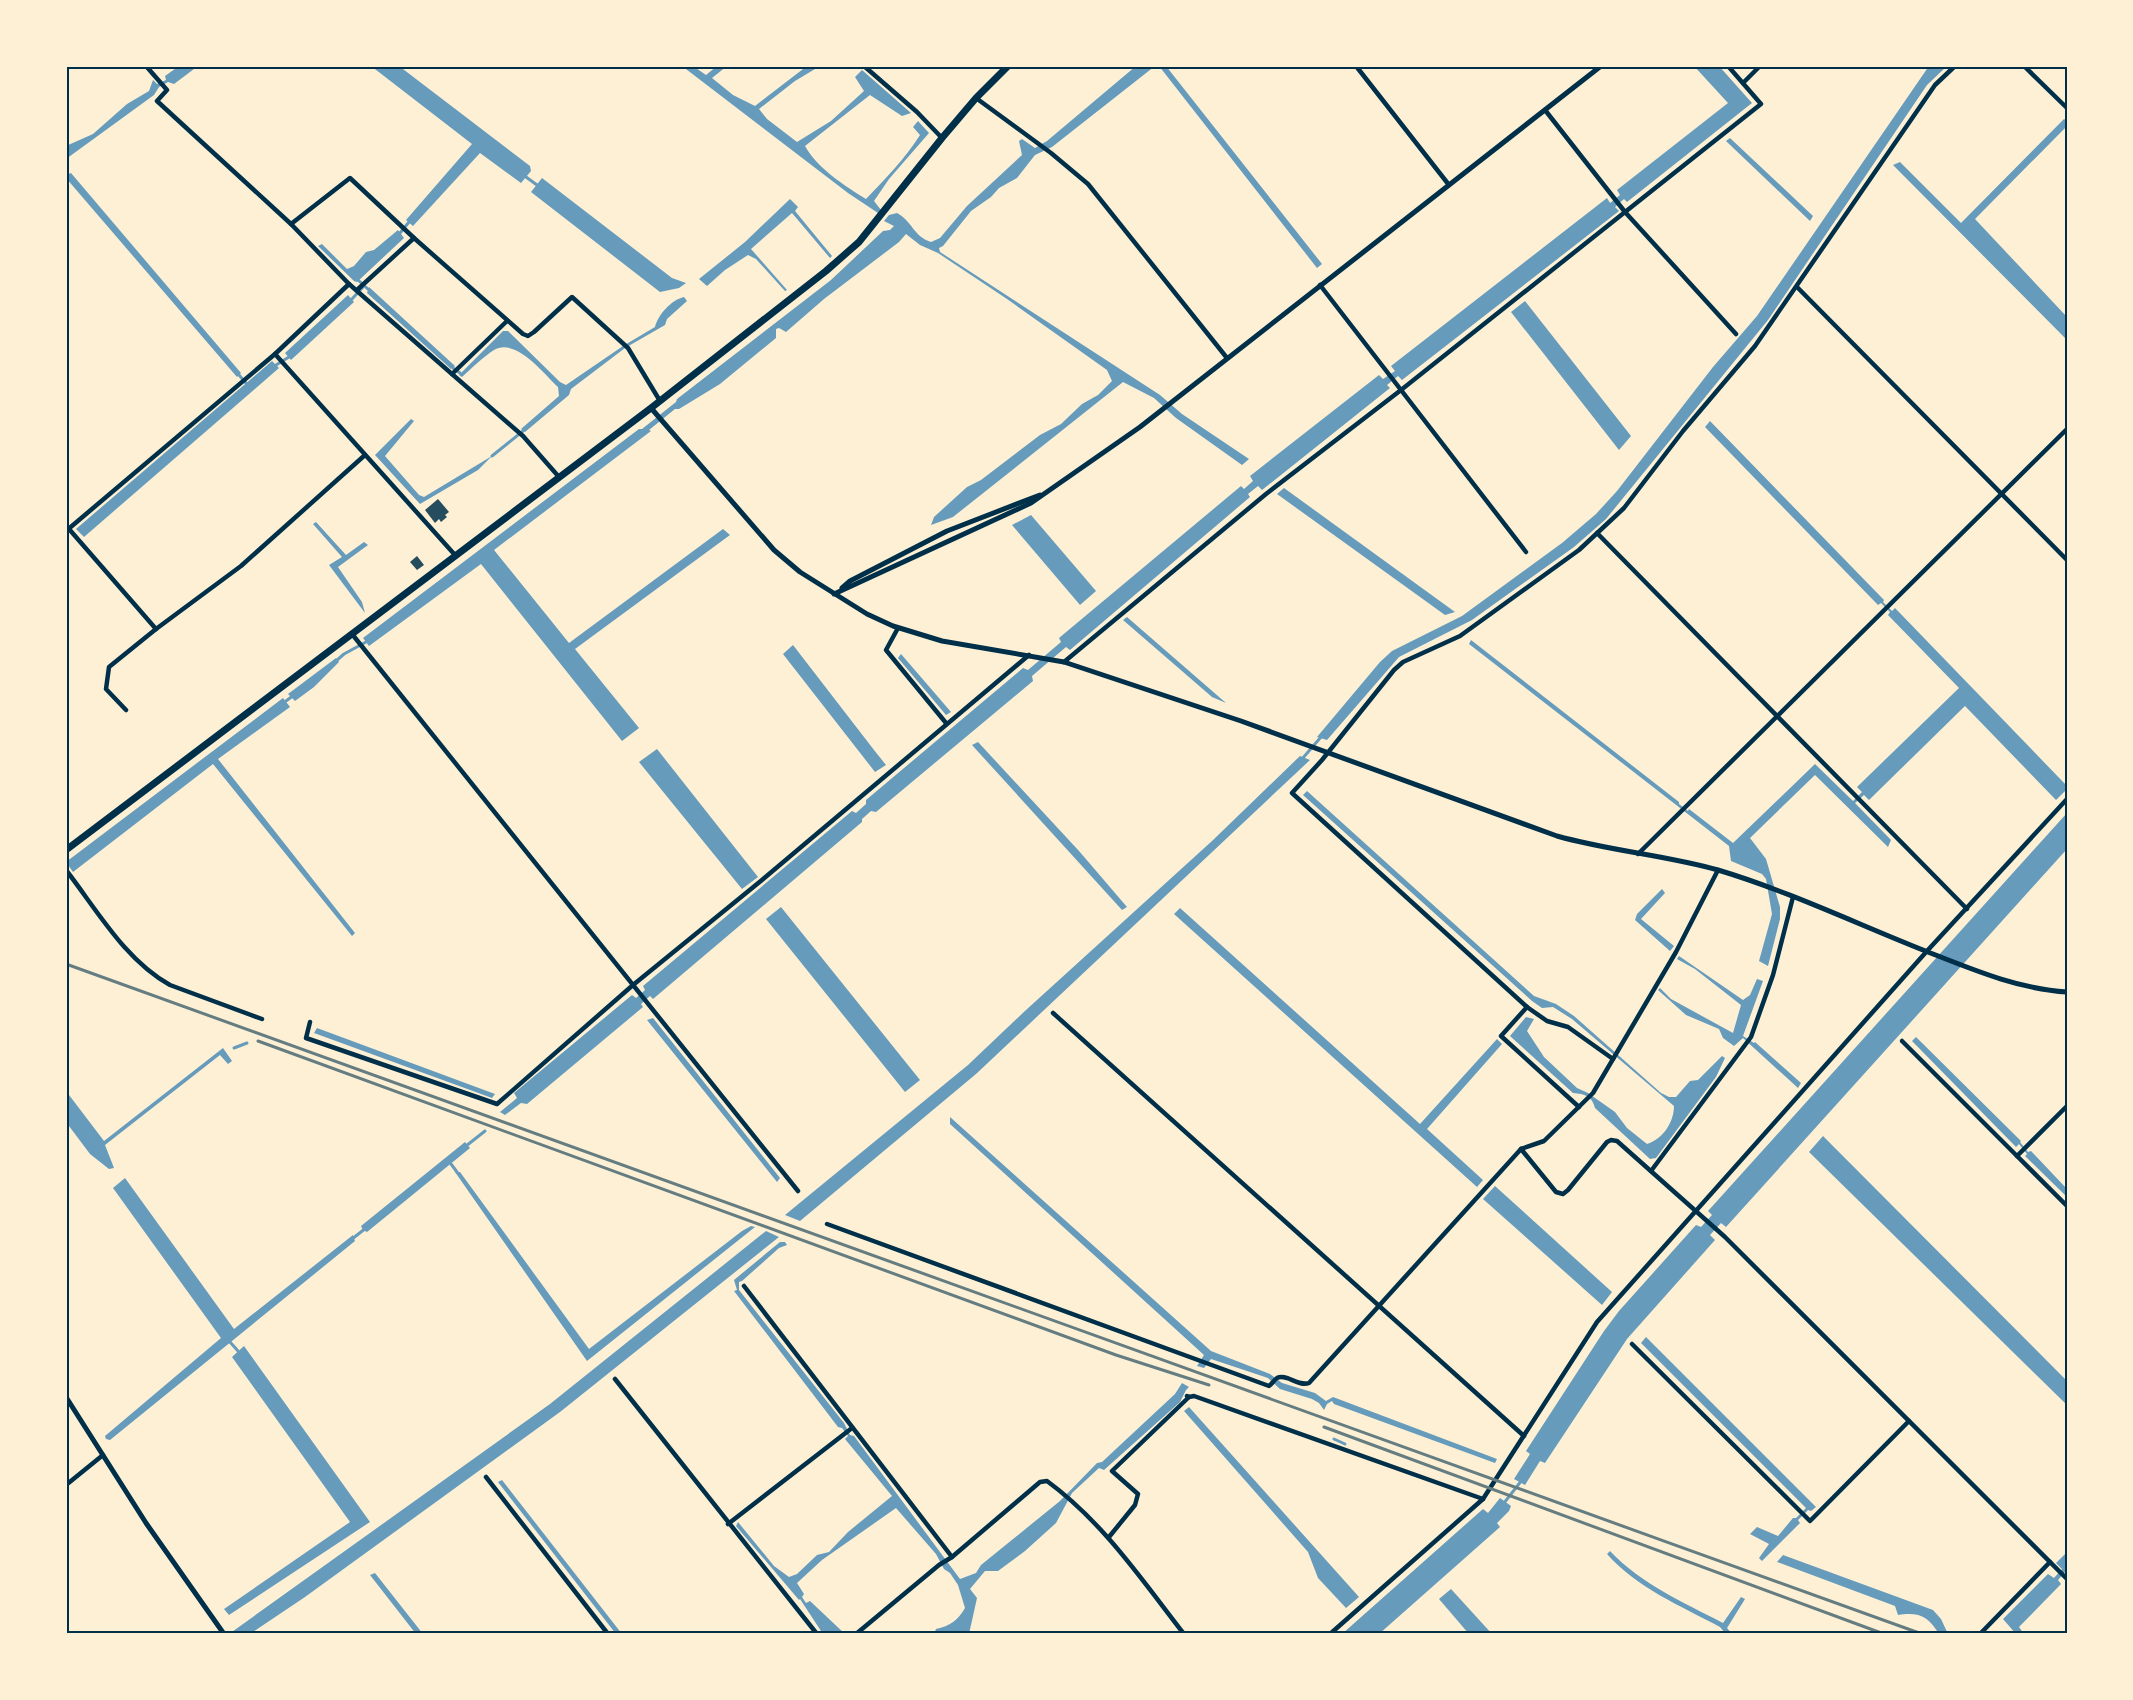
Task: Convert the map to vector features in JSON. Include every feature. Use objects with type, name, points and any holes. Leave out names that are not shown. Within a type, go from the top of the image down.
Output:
[{"type":"main road","points":[[66,850],[354,637],[455,555],[559,477],[654,411],[660,401],[826,271],[859,242],[942,138],[976,98],[1008,66]]},
{"type":"street","points":[[146,66],[167,90],[157,101],[291,224],[349,284],[524,436],[559,477]]},
{"type":"street","points":[[864,66],[917,112],[942,138]]},
{"type":"street","points":[[1356,66],[1449,185]]},
{"type":"street","points":[[834,594],[1032,503],[1072,476],[1162,410],[1601,66]]},
{"type":"street","points":[[1064,662],[1266,494],[1401,390],[1761,104],[1728,66]]},
{"type":"street","points":[[1743,82],[1760,66]]},
{"type":"street","points":[[1613,1059],[1568,1028],[1547,1021],[1527,1007],[1292,793],[1403,662],[1460,636],[1579,550],[1624,508],[1683,431],[1755,346],[1935,85],[1955,66]]},
{"type":"street","points":[[2024,66],[2067,108]]},
{"type":"street","points":[[976,98],[1038,143],[1088,184],[1227,358]]},
{"type":"street","points":[[1545,110],[1625,212],[1736,334]]},
{"type":"street","points":[[291,224],[350,178],[507,321],[528,336],[572,297],[624,343],[660,401]]},
{"type":"street","points":[[357,290],[414,238]]},
{"type":"street","points":[[156,629],[67,530],[248,377],[277,356],[349,284]]},
{"type":"street","points":[[1320,285],[1526,552]]},
{"type":"street","points":[[1797,287],[2067,560]]},
{"type":"street","points":[[452,374],[507,321]]},
{"type":"street","points":[[277,356],[455,555]]},
{"type":"street","points":[[654,411],[774,550],[800,572],[834,594],[867,614],[898,628],[942,641],[1040,656],[1064,662],[1155,691],[1557,836],[1593,846],[1718,870],[1793,897],[2002,980],[2035,988],[2067,992]]},
{"type":"street","points":[[1638,854],[2067,429]]},
{"type":"street","points":[[126,710],[106,688],[109,667],[241,566],[365,455]]},
{"type":"street","points":[[834,594],[850,581],[947,531],[1047,492]]},
{"type":"street","points":[[1597,533],[1967,909]]},
{"type":"street","points":[[898,628],[886,650],[946,723]]},
{"type":"street","points":[[354,637],[798,1191]]},
{"type":"street","points":[[310,1022],[306,1038],[497,1104],[633,985],[762,880],[1029,655]]},
{"type":"street","points":[[1330,1634],[1482,1498],[1597,1322],[1927,951],[2067,799]]},
{"type":"street","points":[[66,870],[136,961],[156,977],[170,985],[262,1018]]},
{"type":"street","points":[[827,1224],[1269,1386],[1278,1377],[1303,1385],[1309,1383],[1521,1149],[1544,1141],[1588,1100],[1676,952],[1718,870]]},
{"type":"street","points":[[1652,1171],[1751,1037],[1773,975],[1793,897]]},
{"type":"street","points":[[1527,1007],[1502,1036],[1579,1107]]},
{"type":"street","points":[[1053,1013],[1524,1436]]},
{"type":"street","points":[[1902,1041],[2067,1206]]},
{"type":"street","points":[[2018,1155],[2067,1106]]},
{"type":"street","points":[[1521,1149],[1556,1192],[1563,1194],[1611,1140],[1617,1141],[1718,1231],[2066,1578]]},
{"type":"street","points":[[744,1286],[952,1557]]},
{"type":"street","points":[[1632,1344],[1810,1521],[1909,1421]]},
{"type":"street","points":[[615,1379],[817,1634]]},
{"type":"street","points":[[1109,1537],[1135,1505],[1138,1494],[1112,1471],[1188,1397],[1194,1396],[1482,1498]]},
{"type":"street","points":[[66,1397],[146,1523],[223,1632]]},
{"type":"street","points":[[728,1524],[852,1428]]},
{"type":"street","points":[[66,1485],[103,1455]]},
{"type":"street","points":[[486,1477],[608,1634]]},
{"type":"street","points":[[856,1634],[1040,1482],[1047,1481],[1071,1499],[1109,1537],[1184,1634]]},
{"type":"street","points":[[1980,1634],[2050,1562]]},
{"type":"water","points":[[179,66],[198,66],[174,84],[168,82],[159,87],[154,95],[66,159],[66,146],[93,134],[127,104],[149,91],[153,80],[157,84],[166,80],[165,76]]},
{"type":"water","points":[[371,66],[399,66],[530,166],[531,171],[521,183],[480,153],[413,226],[406,220],[472,144]]},
{"type":"water","points":[[682,66],[693,66],[706,75],[717,66],[727,66],[712,78],[733,95],[755,106],[807,66],[820,66],[795,81],[759,109],[767,119],[797,142],[831,121],[864,91],[855,77],[862,70],[911,113],[902,116],[870,95],[805,146],[824,169],[866,199],[920,135],[913,127],[918,121],[929,133],[889,179],[874,201],[881,210],[878,213],[848,193]]},
{"type":"water","points":[[1136,66],[1155,66],[1052,147],[1035,155],[1017,178],[999,188],[991,197],[971,211],[939,248],[940,252],[1160,395],[1182,414],[1249,459],[1242,465],[1176,418],[1154,398],[1123,382],[953,517],[931,525],[934,517],[967,487],[981,480],[1040,435],[1061,424],[1112,381],[1107,370],[1007,299],[906,234],[786,332],[779,328],[776,329],[776,338],[720,384],[679,409],[675,409],[649,430],[651,431],[494,550],[569,643],[723,529],[730,535],[575,649],[639,728],[622,741],[481,564],[369,646],[363,638],[642,429],[677,399],[831,280],[883,231],[890,230],[894,226],[884,221],[889,215],[897,213],[907,220],[920,236],[931,242],[940,238],[967,206],[1022,155],[1019,141],[1022,139],[1035,148],[1047,141]]},
{"type":"water","points":[[1159,66],[1166,66],[1322,264],[1317,268]]},
{"type":"water","points":[[1694,66],[1719,66],[1752,103],[1627,202],[1624,199],[1615,207],[1619,211],[1402,380],[1398,376],[1387,385],[1390,388],[1262,490],[1258,486],[1248,494],[1250,497],[1070,650],[1066,647],[1032,676],[1033,681],[876,812],[871,811],[862,819],[862,822],[653,999],[650,996],[641,1004],[643,1007],[527,1104],[521,1103],[505,1115],[500,1112],[517,1098],[514,1093],[632,995],[636,998],[645,990],[643,986],[852,811],[856,813],[866,804],[866,800],[1023,668],[1028,670],[1061,642],[1059,638],[1241,486],[1244,489],[1253,481],[1250,476],[1379,375],[1383,379],[1395,371],[1391,366],[1607,198],[1610,203],[1620,195],[1617,190],[1728,103]]},
{"type":"water","points":[[1929,66],[1947,66],[1927,85],[1768,320],[1606,519],[1574,547],[1472,620],[1399,657],[1327,740],[1317,737],[1380,662],[1392,651],[1462,616],[1562,543],[1596,514],[1617,491],[1713,367],[1757,316]]},
{"type":"water","points":[[2064,119],[2067,121],[2067,126],[1975,219],[2067,317],[2067,340],[1893,165],[1900,162],[1961,223]]},
{"type":"water","points":[[1730,138],[1813,216],[1810,221],[1726,141]]},
{"type":"water","points":[[71,173],[241,373],[237,377],[66,178],[66,175]]},
{"type":"water","points":[[542,178],[672,278],[686,283],[679,288],[660,292],[531,192]]},
{"type":"water","points":[[790,199],[798,207],[795,211],[832,256],[830,258],[792,213],[751,249],[787,290],[785,291],[756,259],[748,255],[725,270],[707,286],[699,279],[745,242]]},
{"type":"water","points":[[398,230],[404,238],[357,282],[318,246],[322,244],[347,269],[354,266],[366,252],[374,250]]},
{"type":"water","points":[[369,287],[455,366],[451,369],[367,293]]},
{"type":"water","points":[[348,295],[354,302],[291,360],[285,353]]},
{"type":"water","points":[[684,297],[687,301],[667,319],[665,325],[625,348],[571,389],[569,395],[525,432],[521,429],[559,396],[558,387],[529,359],[511,348],[502,347],[490,353],[462,377],[459,375],[503,331],[508,331],[560,382],[566,385],[655,327],[666,309],[674,301]]},
{"type":"water","points":[[1525,301],[1631,436],[1619,450],[1511,312]]},
{"type":"water","points":[[272,361],[279,368],[84,537],[76,529]]},
{"type":"water","points":[[411,419],[414,421],[385,456],[419,495],[424,497],[492,456],[478,470],[420,504],[375,455]]},
{"type":"water","points":[[1710,421],[1884,600],[1883,602],[1892,611],[1895,608],[2067,786],[2067,789],[2056,800],[1965,706],[1869,800],[1864,795],[1855,803],[1891,840],[1888,847],[1815,775],[1750,838],[1766,859],[1780,907],[1780,919],[1768,966],[1759,961],[1772,914],[1766,879],[1762,874],[1731,861],[1729,846],[1469,644],[1471,640],[1688,811],[1689,809],[1733,843],[1815,764],[1853,801],[1862,792],[1857,787],[1959,688],[1888,615],[1890,612],[1881,603],[1878,605],[1705,427]]},
{"type":"water","points":[[1284,488],[1455,612],[1445,615],[1277,494]]},
{"type":"water","points":[[1031,515],[1096,591],[1080,605],[1012,525]]},
{"type":"water","points":[[316,522],[346,555],[364,542],[368,545],[338,567],[362,602],[365,613],[329,565],[342,557],[313,524]]},
{"type":"water","points":[[1127,617],[1226,703],[1212,697],[1123,620]]},
{"type":"water","points":[[793,645],[886,765],[875,772],[783,654]]},
{"type":"water","points":[[901,654],[951,712],[946,715],[898,658]]},
{"type":"water","points":[[336,658],[339,662],[314,687],[295,701],[288,694]]},
{"type":"water","points":[[283,698],[290,707],[218,759],[355,933],[352,936],[213,764],[73,872],[66,862]]},
{"type":"water","points":[[978,742],[1079,851],[1127,907],[1122,910],[972,745]]},
{"type":"water","points":[[657,749],[758,877],[742,889],[639,762]]},
{"type":"water","points":[[1300,756],[1310,760],[976,1074],[800,1221],[785,1215],[968,1065],[1212,841]]},
{"type":"water","points":[[1307,791],[1534,996],[1556,1004],[1574,1016],[1661,1093],[1669,1097],[1676,1097],[1690,1081],[1698,1080],[1722,1056],[1725,1058],[1716,1077],[1656,1158],[1650,1159],[1595,1108],[1590,1098],[1573,1093],[1510,1036],[1526,1017],[1534,1019],[1527,1031],[1544,1057],[1577,1088],[1615,1112],[1627,1128],[1647,1144],[1663,1134],[1672,1118],[1674,1106],[1572,1019],[1553,1007],[1542,1008],[1532,1001],[1303,795]]},
{"type":"water","points":[[2067,813],[2067,849],[1726,1227],[1721,1223],[1710,1235],[1715,1240],[1627,1339],[1545,1463],[1540,1461],[1525,1485],[1514,1479],[1530,1454],[1526,1451],[1619,1311],[1696,1225],[1701,1227],[1712,1215],[1708,1211]]},
{"type":"water","points":[[1662,889],[1665,893],[1641,919],[1674,946],[1670,951],[1635,920],[1637,914]]},
{"type":"water","points":[[781,907],[920,1080],[905,1092],[766,919]]},
{"type":"water","points":[[1180,908],[1420,1124],[1497,1039],[1502,1044],[1427,1129],[1483,1180],[1477,1187],[1174,914]]},
{"type":"water","points":[[1679,956],[1743,1000],[1750,995],[1757,979],[1763,981],[1743,1036],[1755,1042],[1801,1083],[1798,1088],[1743,1038],[1734,1046],[1723,1038],[1719,1029],[1686,1015],[1658,990],[1660,988],[1671,999],[1733,1033],[1741,1005],[1695,969],[1677,959]]},
{"type":"water","points":[[653,1018],[780,1178],[777,1182],[647,1020]]},
{"type":"water","points":[[317,1028],[495,1094],[492,1098],[314,1033]]},
{"type":"water","points":[[1916,1037],[2067,1189],[2067,1197],[2025,1156],[2027,1154],[2019,1144],[2016,1147],[1912,1041]]},
{"type":"water","points":[[223,1048],[232,1061],[228,1064],[220,1055],[105,1145],[114,1168],[109,1169],[90,1154],[66,1122],[66,1091],[104,1141]]},
{"type":"water","points":[[950,1117],[1211,1351],[1270,1374],[1282,1383],[1315,1393],[1326,1401],[1333,1397],[1497,1459],[1495,1463],[1334,1404],[1332,1401],[1324,1410],[1312,1399],[1280,1389],[1268,1378],[1211,1359],[1204,1368],[1197,1366],[1204,1355],[950,1124]]},
{"type":"water","points":[[1823,1136],[2067,1381],[2067,1405],[1809,1152]]},
{"type":"water","points":[[465,1142],[470,1148],[367,1232],[363,1230],[361,1226]]},
{"type":"water","points":[[455,1172],[460,1172],[589,1349],[742,1231],[751,1226],[755,1227],[587,1361]]},
{"type":"water","points":[[125,1178],[234,1329],[353,1235],[355,1241],[110,1440],[105,1436],[221,1338],[113,1188]]},
{"type":"water","points":[[1495,1186],[1612,1292],[1602,1305],[1483,1199]]},
{"type":"water","points":[[766,1231],[779,1237],[560,1412],[305,1597],[250,1634],[229,1634],[550,1404]]},
{"type":"water","points":[[780,1242],[785,1242],[787,1245],[779,1248],[739,1282],[739,1290],[844,1423],[850,1435],[854,1436],[960,1579],[976,1573],[981,1565],[1060,1501],[1097,1463],[1102,1462],[1175,1394],[1182,1383],[1189,1387],[1180,1402],[1104,1470],[1099,1468],[1072,1493],[1056,1523],[1025,1551],[998,1571],[985,1571],[970,1589],[977,1598],[969,1634],[956,1632],[934,1634],[936,1629],[956,1619],[965,1608],[958,1585],[950,1573],[944,1569],[936,1554],[896,1508],[822,1560],[797,1583],[804,1594],[802,1597],[806,1603],[810,1601],[845,1634],[823,1634],[800,1599],[736,1526],[738,1522],[774,1566],[789,1577],[797,1574],[817,1555],[829,1552],[848,1532],[892,1496],[845,1439],[848,1436],[842,1428],[838,1427],[734,1291],[737,1290],[734,1280]]},
{"type":"water","points":[[1646,1337],[1816,1507],[1811,1511],[1808,1510],[1798,1520],[1800,1523],[1762,1561],[1759,1558],[1769,1544],[1750,1534],[1757,1527],[1778,1536],[1793,1518],[1796,1518],[1806,1508],[1641,1343]]},
{"type":"water","points":[[244,1346],[370,1522],[229,1615],[224,1609],[350,1522],[232,1357]]},
{"type":"water","points":[[1189,1407],[1359,1597],[1346,1608],[1318,1578],[1308,1552],[1184,1411]]},
{"type":"water","points":[[502,1480],[622,1634],[616,1634],[498,1482]]},
{"type":"water","points":[[1500,1498],[1511,1506],[1497,1523],[1500,1527],[1379,1634],[1342,1634],[1483,1509],[1488,1513]]},
{"type":"water","points":[[1610,1551],[1649,1583],[1723,1623],[1741,1597],[1745,1599],[1727,1628],[1732,1634],[1726,1634],[1720,1627],[1646,1587],[1607,1554]]},
{"type":"water","points":[[2067,1552],[2067,1573],[2065,1572],[2058,1580],[2061,1584],[2019,1627],[2024,1634],[2016,1634],[2003,1619],[2048,1574],[2054,1578],[2062,1569],[2056,1563]]},
{"type":"water","points":[[1783,1555],[1933,1610],[1941,1619],[1948,1634],[1939,1634],[1927,1619],[1912,1614],[1898,1615],[1895,1606],[1777,1562]]},
{"type":"water","points":[[375,1573],[423,1634],[416,1634],[370,1575]]},
{"type":"water","points":[[1451,1589],[1492,1634],[1469,1634],[1439,1599]]},
{"type":"building","points":[[438,499],[449,512],[441,522],[439,519],[435,523],[425,510]]},
{"type":"building","points":[[417,556],[424,565],[417,570],[410,562]]},
{"type":"waterway","points":[[526,177],[537,185]]},
{"type":"waterway","points":[[400,233],[409,222]]},
{"type":"waterway","points":[[358,280],[369,290]]},
{"type":"waterway","points":[[352,299],[363,287]]},
{"type":"waterway","points":[[276,365],[289,357]]},
{"type":"waterway","points":[[453,368],[460,373]]},
{"type":"waterway","points":[[239,375],[246,383]]},
{"type":"waterway","points":[[492,456],[523,431]]},
{"type":"waterway","points":[[336,661],[366,642]]},
{"type":"waterway","points":[[286,701],[294,695]]},
{"type":"waterway","points":[[1302,759],[1321,737]]},
{"type":"waterway","points":[[234,1048],[247,1043]]},
{"type":"waterway","points":[[466,1146],[485,1131]]},
{"type":"waterway","points":[[451,1164],[457,1172]]},
{"type":"waterway","points":[[352,1239],[366,1228]]},
{"type":"waterway","points":[[230,1342],[238,1351]]},
{"type":"waterway","points":[[1334,1439],[1345,1444]]},
{"type":"waterway","points":[[1504,1503],[1522,1480]]},
{"type":"railway","points":[[66,964],[531,1129],[1922,1634]]},
{"type":"railway","points":[[258,1041],[1116,1355],[1209,1385]]},
{"type":"railway","points":[[1324,1427],[1884,1634]]}]
